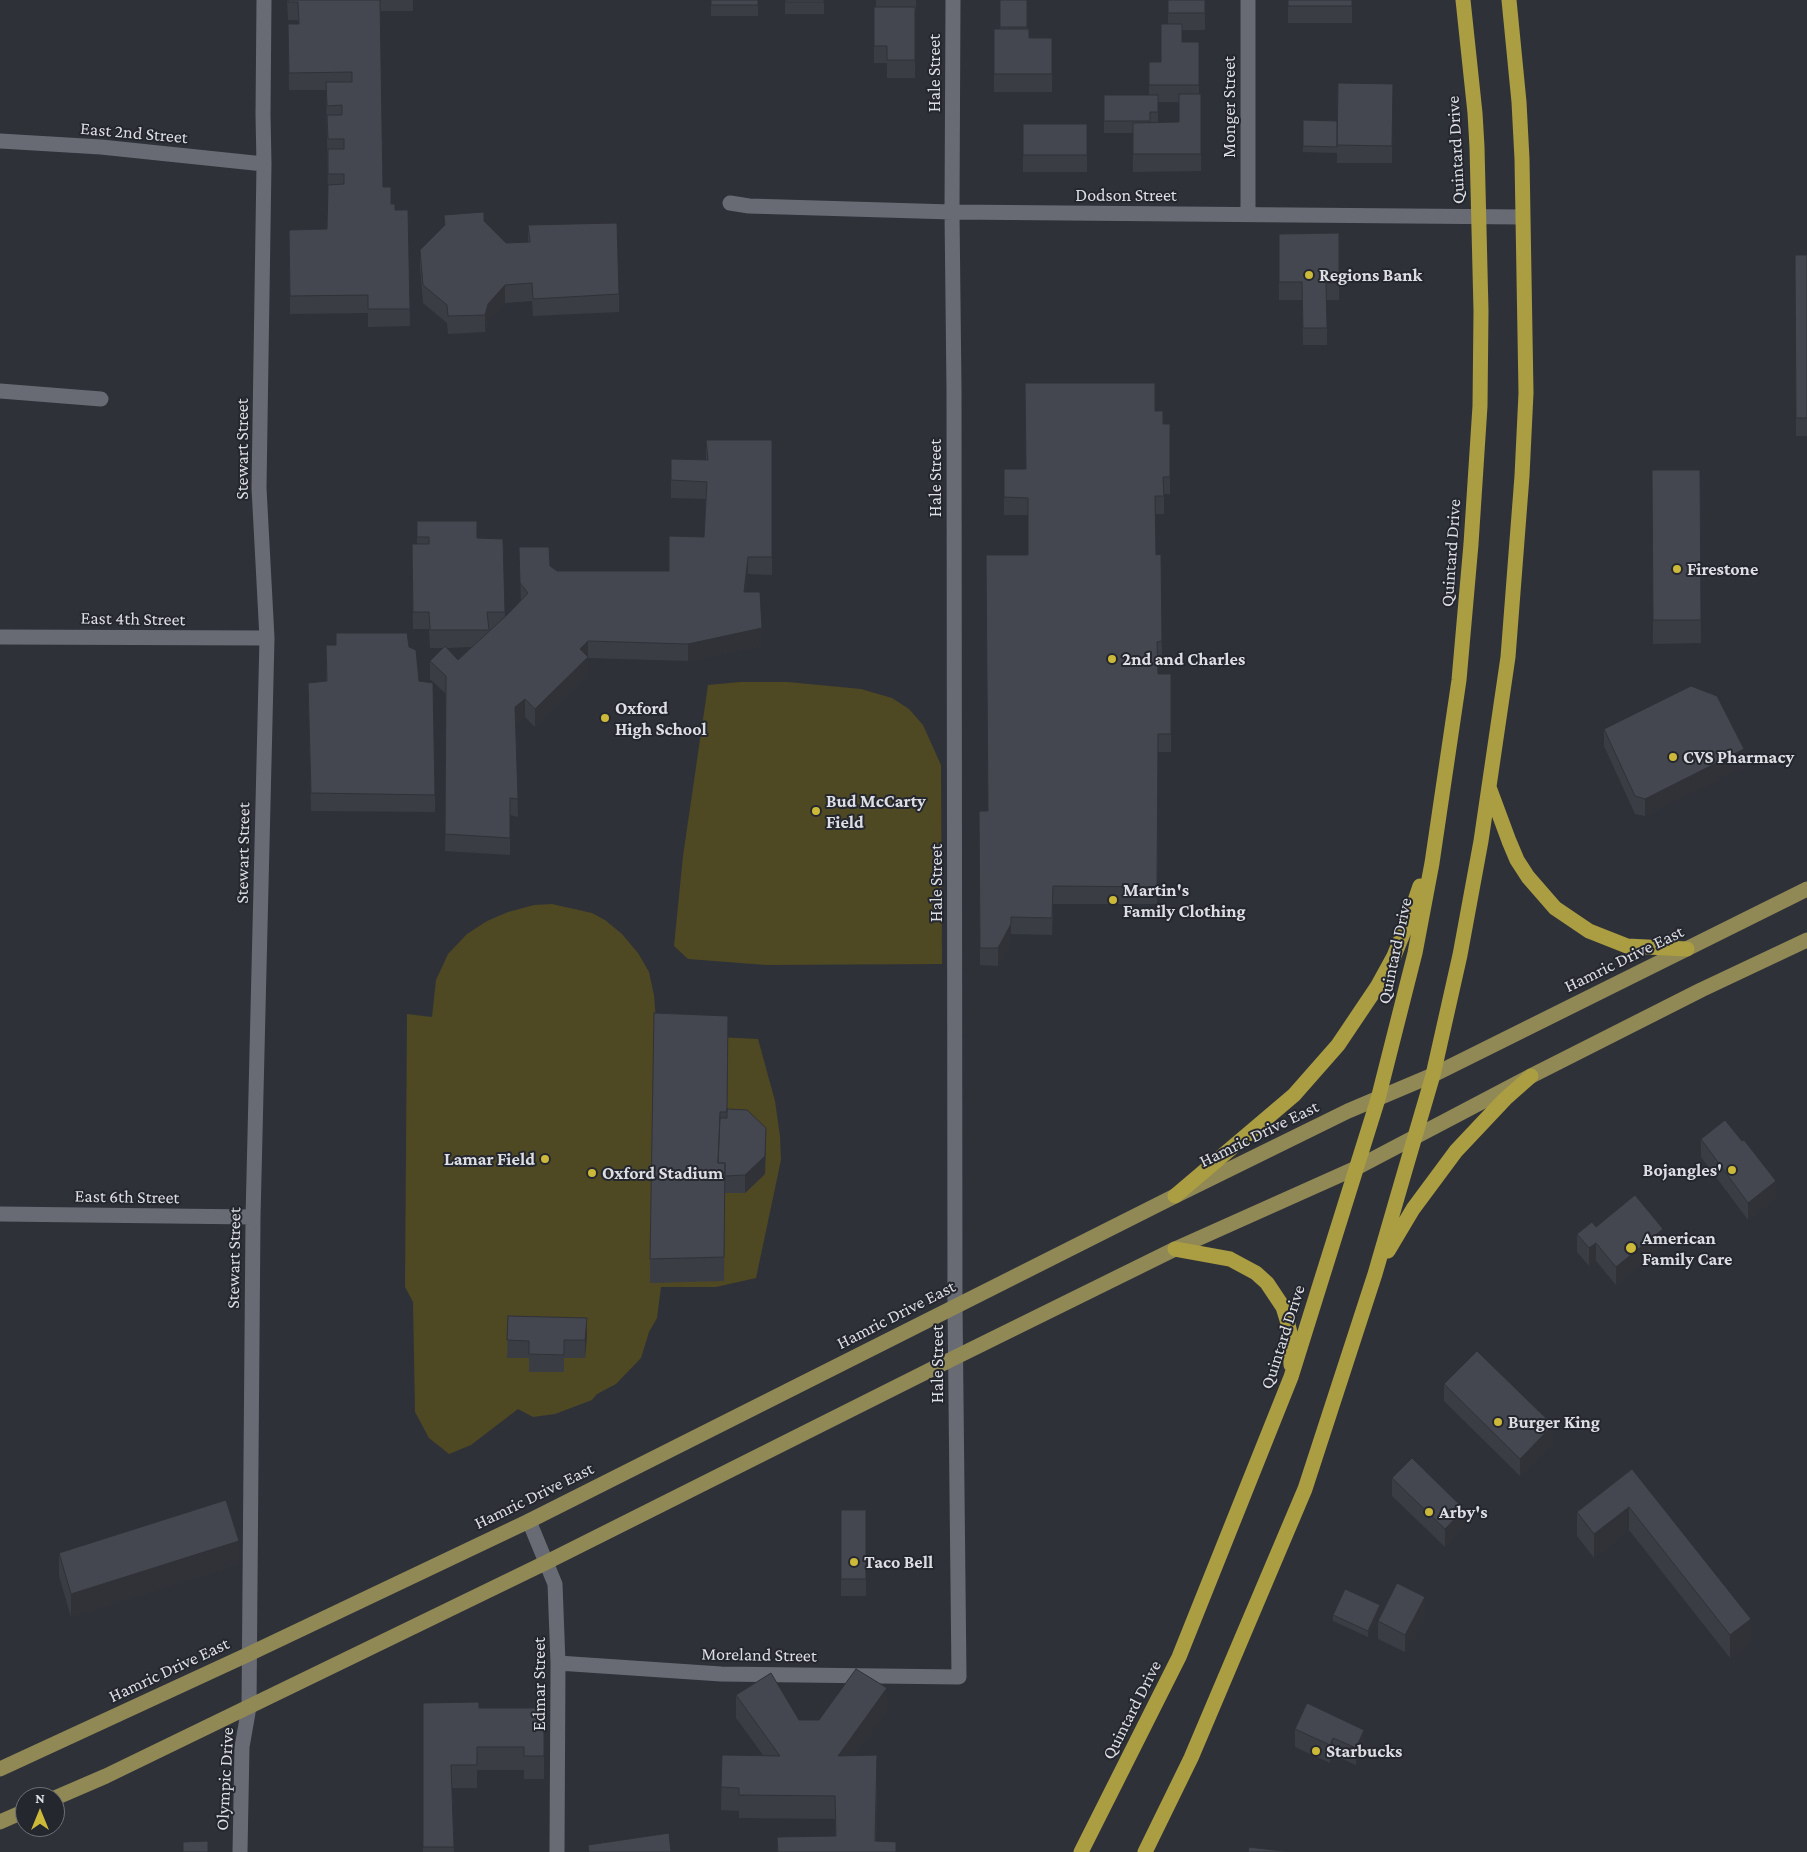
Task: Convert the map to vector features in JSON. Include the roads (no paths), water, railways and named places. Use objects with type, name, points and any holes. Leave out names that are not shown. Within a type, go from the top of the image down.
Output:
[{"type":"highway","name":"Quintard Drive","points":[[1081,1852],[1179,1658],[1291,1378],[1378,1099],[1415,954],[1439,822],[1459,680],[1472,544],[1480,406],[1481,311],[1475,112],[1463,0]]},
{"type":"highway","points":[[1145,1852],[1191,1758],[1304,1488],[1375,1274],[1433,1075],[1464,938],[1508,657],[1522,476],[1526,393],[1519,102],[1509,0]]},
{"type":"highway","points":[[1489,786],[1517,860],[1528,877],[1555,908],[1589,931],[1620,944],[1687,949]]},
{"type":"highway","points":[[1176,1196],[1294,1095],[1338,1045],[1359,1017],[1381,980],[1407,924],[1419,891],[1439,822]]},
{"type":"highway","points":[[1375,1274],[1413,1209],[1440,1172],[1480,1125],[1531,1076]]},
{"type":"highway","points":[[1175,1249],[1230,1259],[1256,1273],[1267,1283],[1276,1295],[1287,1320],[1290,1333],[1291,1378]]},
{"type":"main road","name":"Hamric Drive East","points":[[0,1770],[529,1521],[1176,1196],[1348,1111],[1433,1075],[1807,889]]},
{"type":"main road","points":[[65,1794],[106,1776],[547,1562],[1175,1249],[1356,1168],[1531,1076],[1701,990],[1807,940]]},
{"type":"main road","points":[[0,1822],[15,1815]]},
{"type":"street","name":"Stewart Street","points":[[249,1707],[253,1217],[266,638],[259,488],[264,164],[264,0]]},
{"type":"street","name":"Hale Street","points":[[953,0],[955,1306],[959,1677]]},
{"type":"street","name":"Monger Street","points":[[1248,0],[1248,214]]},
{"type":"street","name":"East 2nd Street","points":[[0,141],[101,148],[264,164]]},
{"type":"street","name":"Dodson Street","points":[[730,203],[749,206],[952,212],[1522,217]]},
{"type":"street","points":[[0,391],[101,399]]},
{"type":"street","name":"East 4th Street","points":[[0,637],[266,638]]},
{"type":"street","name":"East 6th Street","points":[[0,1214],[253,1217]]},
{"type":"street","name":"Edmar Street","points":[[529,1521],[555,1584],[558,1663],[557,1852]]},
{"type":"street","name":"Moreland Street","points":[[558,1663],[721,1674],[959,1677]]},
{"type":"street","name":"Olympic Drive","points":[[240,1852],[242,1747],[249,1707]]},
{"type":"place","name":"Regions Bank","points":[[1309,275]]},
{"type":"place","name":"Firestone","points":[[1677,569]]},
{"type":"place","name":"2nd and Charles","points":[[1112,659]]},
{"type":"place","name":"Oxford High School","points":[[605,718]]},
{"type":"place","name":"CVS Pharmacy","points":[[1673,757]]},
{"type":"place","name":"Bud McCarty Field","points":[[816,811]]},
{"type":"place","name":"Martin's Family Clothing","points":[[1113,900]]},
{"type":"place","name":"Lamar Field","points":[[545,1159]]},
{"type":"place","name":"Bojangles'","points":[[1732,1170]]},
{"type":"place","name":"Oxford Stadium","points":[[592,1173]]},
{"type":"place","name":"American Family Care","points":[[1631,1248]]},
{"type":"place","name":"Burger King","points":[[1498,1422]]},
{"type":"place","name":"Arby's","points":[[1429,1512]]},
{"type":"place","name":"Taco Bell","points":[[854,1562]]},
{"type":"place","name":"Starbucks","points":[[1316,1751]]}]
